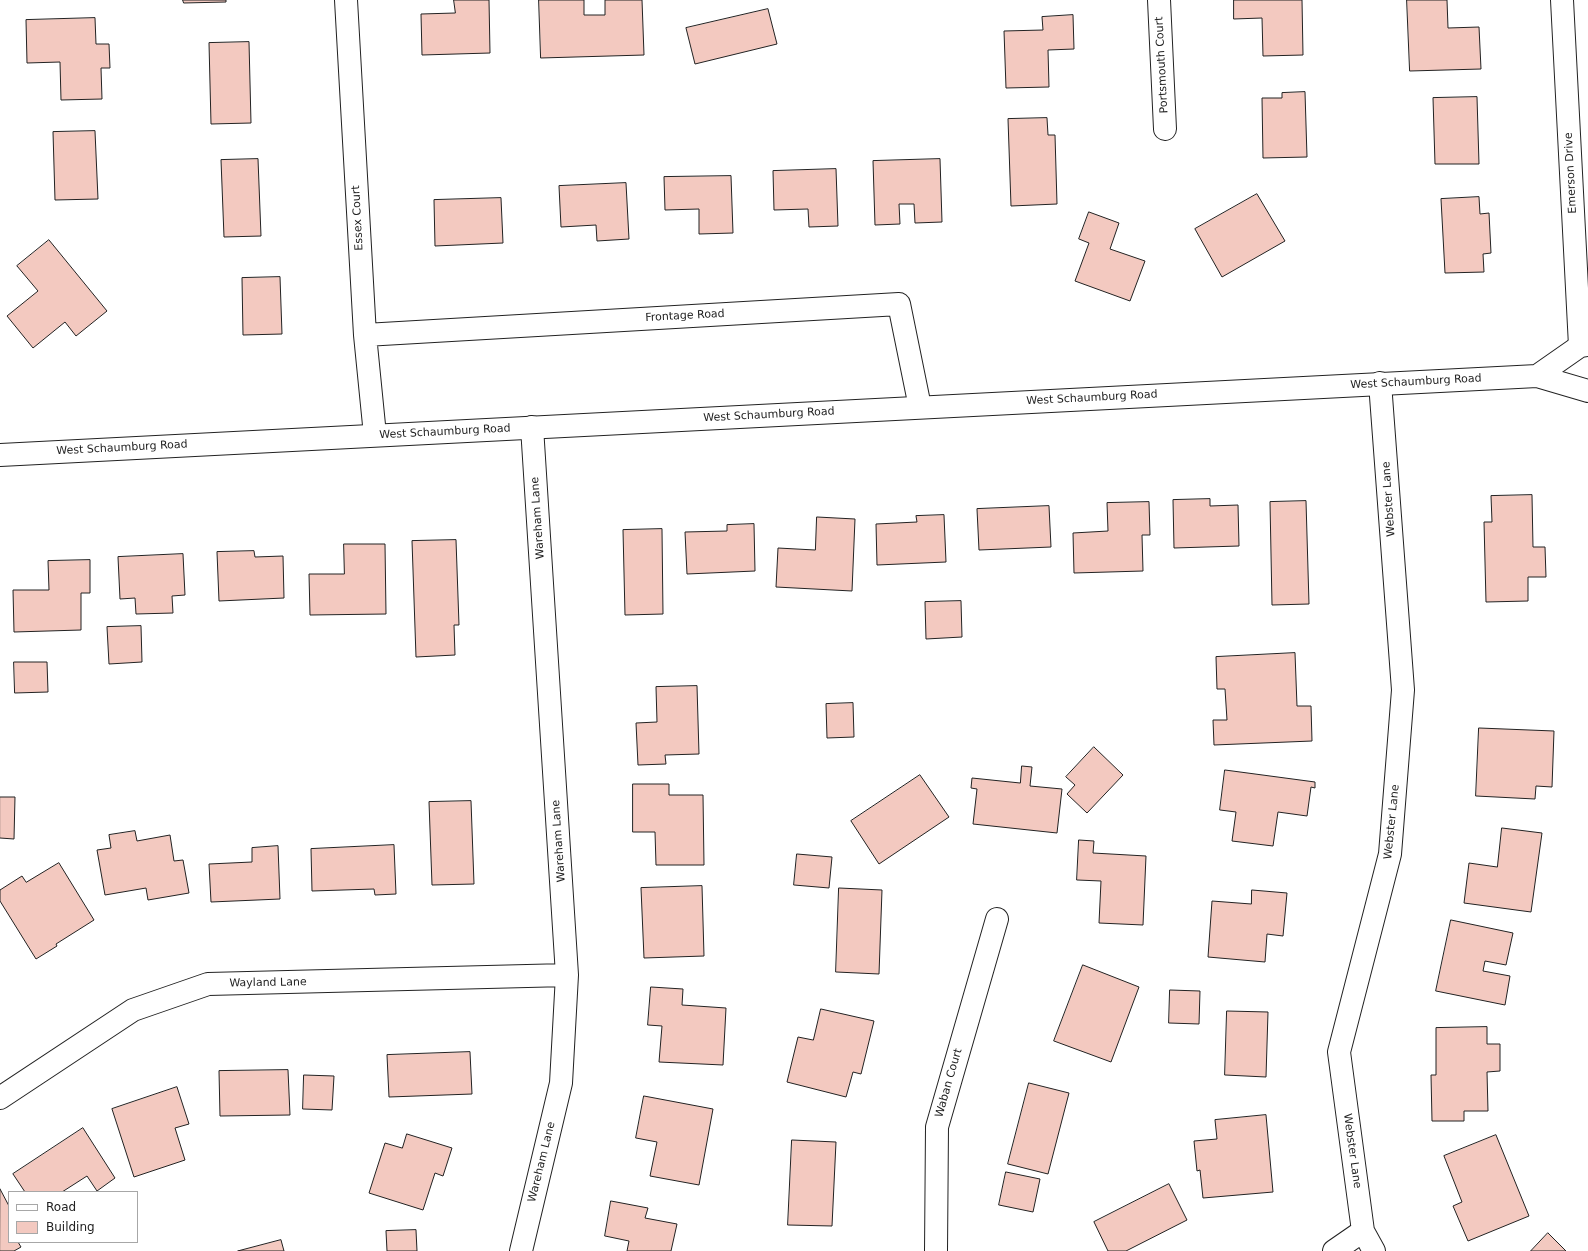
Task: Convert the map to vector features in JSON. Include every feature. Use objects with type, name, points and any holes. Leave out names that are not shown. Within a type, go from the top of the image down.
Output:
[{"type":"street","name":"Essex Court","points":[[346,0],[365,335],[375,435]]},
{"type":"street","name":"Portsmouth Court","points":[[1159,0],[1165,129]]},
{"type":"street","name":"Emerson Drive","points":[[1562,0],[1584,345]]},
{"type":"street","name":"Frontage Road","points":[[365,335],[899,304],[920,408]]},
{"type":"street","points":[[1537,376],[1584,345]]},
{"type":"street","name":"West Schaumburg Road","points":[[0,455],[1537,376],[1588,391]]},
{"type":"street","name":"Webster Lane","points":[[1374,1251],[1363,1231],[1339,1052],[1390,854],[1403,690],[1380,384]]},
{"type":"street","name":"Wareham Lane","points":[[521,1251],[561,1083],[567,975],[532,427]]},
{"type":"street","name":"Waban Court","points":[[936,1251],[936,1127],[997,919]]},
{"type":"street","name":"Wayland Lane","points":[[1,1096],[133,1010],[208,984],[567,975]]},
{"type":"street","points":[[1334,1251],[1363,1231]]},
{"type":"building","points":[[183,0],[226,0],[226,2],[184,3]]},
{"type":"building","points":[[454,0],[489,0],[490,53],[422,55],[421,14],[455,13]]},
{"type":"building","points":[[539,0],[584,0],[584,15],[605,15],[605,0],[642,0],[644,55],[541,58]]},
{"type":"building","points":[[1234,0],[1302,0],[1303,55],[1263,56],[1262,18],[1234,19]]},
{"type":"building","points":[[1407,0],[1447,0],[1448,28],[1479,27],[1481,69],[1410,71]]},
{"type":"building","points":[[768,9],[777,44],[695,64],[686,28]]},
{"type":"building","points":[[1073,15],[1074,49],[1048,50],[1049,87],[1006,88],[1004,31],[1043,30],[1042,17]]},
{"type":"building","points":[[95,18],[96,44],[109,44],[110,68],[101,68],[102,99],[61,100],[60,62],[27,63],[26,20]]},
{"type":"building","points":[[249,42],[251,123],[211,124],[209,43]]},
{"type":"building","points":[[1305,92],[1307,157],[1263,158],[1262,98],[1282,98],[1282,93]]},
{"type":"building","points":[[1477,97],[1479,164],[1435,164],[1433,98]]},
{"type":"building","points":[[1047,118],[1048,135],[1055,135],[1057,204],[1011,206],[1008,119]]},
{"type":"building","points":[[95,131],[98,199],[55,200],[53,132]]},
{"type":"building","points":[[258,159],[261,236],[224,237],[221,160]]},
{"type":"building","points":[[940,159],[942,222],[915,223],[914,204],[899,204],[900,224],[875,225],[873,161]]},
{"type":"building","points":[[836,169],[838,226],[809,227],[808,209],[774,210],[773,171]]},
{"type":"building","points":[[731,176],[733,233],[699,234],[699,209],[665,210],[664,177]]},
{"type":"building","points":[[626,183],[629,239],[597,241],[596,225],[561,227],[559,186]]},
{"type":"building","points":[[1257,194],[1285,241],[1222,277],[1195,229]]},
{"type":"building","points":[[1479,197],[1480,214],[1489,213],[1491,253],[1483,254],[1484,272],[1445,273],[1441,199]]},
{"type":"building","points":[[501,198],[503,243],[435,246],[434,200]]},
{"type":"building","points":[[1089,212],[1119,223],[1110,249],[1145,261],[1130,301],[1075,281],[1089,243],[1079,239]]},
{"type":"building","points":[[49,240],[107,311],[76,336],[65,322],[33,348],[7,316],[38,291],[17,266]]},
{"type":"building","points":[[280,277],[282,334],[243,335],[242,278]]},
{"type":"building","points":[[1532,495],[1533,547],[1545,547],[1546,577],[1528,577],[1528,601],[1486,602],[1484,522],[1492,522],[1491,496]]},
{"type":"building","points":[[1210,499],[1210,506],[1238,505],[1239,546],[1174,548],[1173,500]]},
{"type":"building","points":[[1306,501],[1309,604],[1272,605],[1270,502]]},
{"type":"building","points":[[1149,502],[1150,535],[1142,535],[1143,571],[1074,573],[1073,533],[1108,531],[1107,503]]},
{"type":"building","points":[[1049,506],[1051,547],[979,550],[977,509]]},
{"type":"building","points":[[944,515],[946,562],[877,565],[876,524],[917,522],[916,516]]},
{"type":"building","points":[[817,517],[855,519],[852,591],[776,587],[778,548],[815,550]]},
{"type":"building","points":[[754,524],[755,571],[687,574],[685,532],[727,531],[727,525]]},
{"type":"building","points":[[662,529],[663,614],[625,615],[623,530]]},
{"type":"building","points":[[456,540],[459,625],[454,625],[455,655],[416,657],[412,541]]},
{"type":"building","points":[[344,544],[385,544],[386,614],[310,615],[309,574],[344,574]]},
{"type":"building","points":[[254,551],[255,557],[283,556],[284,598],[219,601],[217,552]]},
{"type":"building","points":[[183,554],[185,595],[172,596],[173,613],[136,614],[135,598],[120,599],[118,557]]},
{"type":"building","points":[[90,560],[90,593],[81,593],[81,630],[14,632],[13,590],[49,590],[48,561]]},
{"type":"building","points":[[961,601],[962,637],[926,639],[925,602]]},
{"type":"building","points":[[141,626],[142,662],[109,664],[107,627]]},
{"type":"building","points":[[1295,653],[1297,706],[1311,706],[1312,741],[1214,745],[1213,720],[1227,720],[1225,689],[1217,689],[1216,657]]},
{"type":"building","points":[[14,662],[47,662],[48,692],[15,693]]},
{"type":"building","points":[[697,686],[699,754],[665,755],[666,764],[638,765],[636,723],[657,722],[656,687]]},
{"type":"building","points":[[853,703],[854,737],[827,738],[826,704]]},
{"type":"building","points":[[1479,728],[1554,731],[1552,787],[1536,786],[1535,799],[1476,796]]},
{"type":"building","points":[[1094,747],[1123,775],[1087,813],[1067,794],[1075,785],[1066,777]]},
{"type":"building","points":[[1022,766],[1032,767],[1030,786],[1062,789],[1057,833],[973,824],[977,789],[971,788],[972,778],[1020,783]]},
{"type":"building","points":[[1225,770],[1315,782],[1315,788],[1311,787],[1307,816],[1278,812],[1273,846],[1232,841],[1236,812],[1220,810]]},
{"type":"building","points":[[920,775],[949,817],[879,864],[851,821]]},
{"type":"building","points":[[633,784],[669,784],[669,795],[703,795],[704,865],[656,865],[655,832],[633,832]]},
{"type":"building","points":[[0,797],[15,797],[14,839],[0,838]]},
{"type":"building","points":[[471,801],[474,884],[432,885],[429,802]]},
{"type":"building","points":[[1502,828],[1542,833],[1531,912],[1464,903],[1469,863],[1497,867]]},
{"type":"building","points":[[135,831],[137,841],[170,835],[174,861],[183,860],[189,893],[148,900],[146,888],[105,895],[97,850],[111,848],[109,835]]},
{"type":"building","points":[[1079,840],[1094,841],[1093,853],[1146,856],[1143,925],[1099,923],[1101,881],[1077,880]]},
{"type":"building","points":[[394,845],[396,894],[375,895],[374,889],[312,891],[311,849]]},
{"type":"building","points":[[278,846],[280,899],[211,902],[209,864],[252,862],[252,848]]},
{"type":"building","points":[[797,854],[832,857],[829,888],[794,885]]},
{"type":"building","points":[[59,863],[94,920],[56,944],[57,946],[36,959],[0,901],[0,890],[22,876],[26,882]]},
{"type":"building","points":[[702,886],[704,956],[644,958],[641,888]]},
{"type":"building","points":[[839,888],[882,890],[879,974],[836,972]]},
{"type":"building","points":[[1252,890],[1287,893],[1283,936],[1267,934],[1265,962],[1208,957],[1212,901],[1251,904]]},
{"type":"building","points":[[1451,920],[1513,933],[1506,965],[1485,961],[1483,971],[1510,976],[1505,1005],[1436,991]]},
{"type":"building","points":[[1083,965],[1139,987],[1111,1062],[1054,1041]]},
{"type":"building","points":[[651,987],[683,989],[682,1005],[726,1008],[723,1065],[659,1062],[662,1026],[648,1025]]},
{"type":"building","points":[[1170,990],[1200,991],[1199,1024],[1169,1023]]},
{"type":"building","points":[[821,1009],[874,1021],[861,1074],[853,1072],[846,1097],[787,1082],[798,1037],[813,1040]]},
{"type":"building","points":[[1227,1011],[1268,1012],[1266,1077],[1225,1075]]},
{"type":"building","points":[[1487,1027],[1487,1044],[1500,1044],[1500,1071],[1487,1072],[1488,1111],[1464,1111],[1464,1121],[1432,1121],[1431,1075],[1436,1075],[1436,1028]]},
{"type":"building","points":[[470,1052],[472,1094],[389,1097],[387,1055]]},
{"type":"building","points":[[288,1070],[290,1115],[220,1116],[219,1071]]},
{"type":"building","points":[[304,1075],[334,1076],[332,1110],[303,1109]]},
{"type":"building","points":[[1029,1083],[1069,1093],[1048,1174],[1008,1164]]},
{"type":"building","points":[[177,1087],[189,1124],[175,1128],[185,1160],[134,1177],[112,1109]]},
{"type":"building","points":[[644,1096],[713,1109],[699,1185],[650,1176],[657,1142],[636,1138]]},
{"type":"building","points":[[1266,1115],[1273,1192],[1203,1198],[1200,1170],[1197,1171],[1194,1141],[1217,1139],[1215,1120]]},
{"type":"building","points":[[83,1128],[115,1178],[97,1191],[87,1176],[64,1191],[24,1191],[13,1174]]},
{"type":"building","points":[[407,1134],[452,1148],[443,1176],[435,1173],[423,1210],[369,1193],[385,1143],[402,1148]]},
{"type":"building","points":[[1496,1135],[1529,1216],[1468,1241],[1453,1206],[1462,1202],[1444,1156]]},
{"type":"building","points":[[792,1140],[836,1142],[832,1226],[788,1225]]},
{"type":"building","points":[[1006,1172],[1040,1179],[1033,1212],[999,1205]]},
{"type":"building","points":[[1169,1184],[1187,1220],[1126,1251],[1108,1251],[1094,1222]]},
{"type":"building","points":[[0,1189],[8,1204],[8,1243],[19,1243],[21,1247],[14,1251],[0,1251]]},
{"type":"building","points":[[611,1201],[648,1208],[645,1218],[677,1224],[671,1251],[627,1251],[629,1241],[605,1236]]},
{"type":"building","points":[[416,1230],[417,1251],[387,1251],[386,1231]]},
{"type":"building","points":[[1548,1233],[1566,1251],[1531,1251]]},
{"type":"building","points":[[281,1240],[284,1251],[238,1251]]}]
